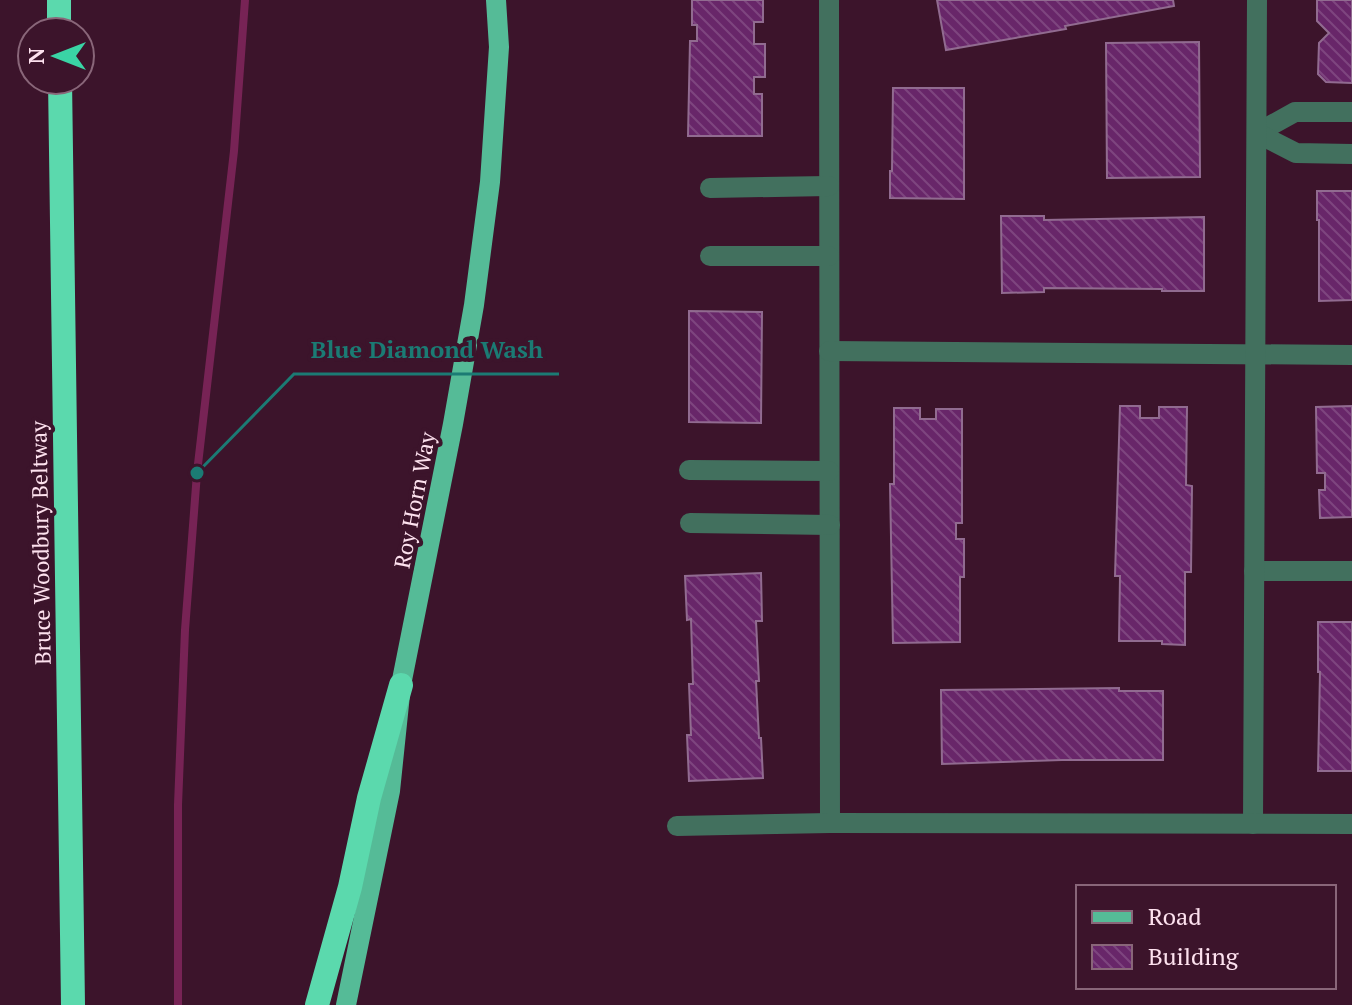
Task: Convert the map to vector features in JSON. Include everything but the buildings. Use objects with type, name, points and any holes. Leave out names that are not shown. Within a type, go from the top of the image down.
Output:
[{"type":"highway","name":"Bruce Woodbury Beltway","points":[[60,96],[73,1005]]},
{"type":"highway","points":[[317,1005],[401,685]]},
{"type":"main road","name":"Roy Horn Way","points":[[346,1005],[390,791],[401,685],[474,305],[490,182],[499,47],[496,0]]},
{"type":"main road","points":[[499,47],[507,0]]},
{"type":"lane","points":[[829,0],[830,823]]},
{"type":"lane","points":[[1253,824],[1257,0]]},
{"type":"lane","points":[[1257,133],[1295,112],[1352,112]]},
{"type":"lane","points":[[1257,133],[1296,153],[1352,154]]},
{"type":"lane","points":[[710,188],[829,186]]},
{"type":"lane","points":[[710,256],[829,256]]},
{"type":"lane","points":[[829,351],[1352,355]]},
{"type":"lane","points":[[689,470],[829,471]]},
{"type":"lane","points":[[690,523],[830,525]]},
{"type":"lane","points":[[1254,571],[1352,571]]},
{"type":"lane","points":[[677,826],[830,823],[1352,824]]},
{"type":"waterway","points":[[178,1005],[178,805],[185,630],[197,473],[234,151],[245,0]]},
{"type":"place","name":"Blue Diamond Wash","points":[[197,473]]}]
